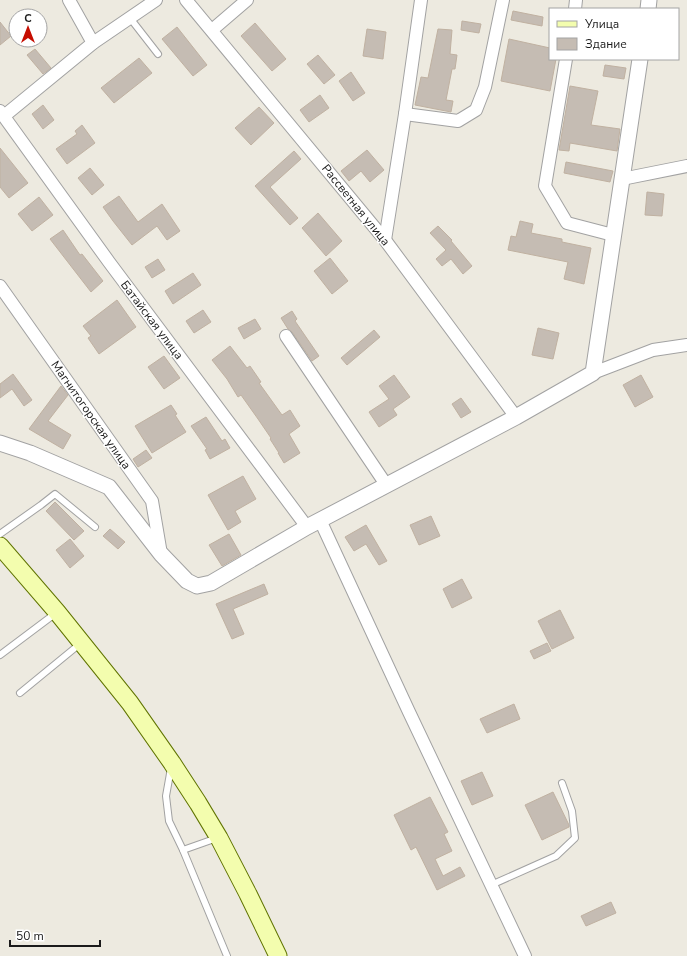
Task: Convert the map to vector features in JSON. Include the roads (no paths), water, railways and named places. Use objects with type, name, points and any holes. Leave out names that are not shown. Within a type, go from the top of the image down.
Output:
[{"type":"main road","points":[[0,546],[57,612],[130,703],[172,763],[198,803],[218,838],[248,894],[278,956]]},
{"type":"street","points":[[69,0],[93,42]]},
{"type":"street","points":[[2,113],[93,42],[156,0]]},
{"type":"street","name":"Рассветная улица","points":[[186,0],[385,240],[516,417]]},
{"type":"street","points":[[212,30],[247,0]]},
{"type":"street","points":[[385,240],[421,0]]},
{"type":"street","points":[[405,114],[458,121],[476,110],[485,87],[502,0]]},
{"type":"street","points":[[566,60],[545,186],[567,223],[614,235]]},
{"type":"street","points":[[592,373],[640,60]]},
{"type":"street","name":"Батайская улица","points":[[2,113],[109,262],[314,524],[410,712],[525,956]]},
{"type":"street","points":[[622,179],[687,166]]},
{"type":"street","name":"Магнитогорская улица","points":[[0,286],[152,501],[161,554]]},
{"type":"street","points":[[286,336],[387,486]]},
{"type":"street","points":[[0,443],[30,453],[109,486],[161,554],[187,581],[197,586],[211,583],[314,524],[516,417],[592,373],[652,350],[687,346]]},
{"type":"lane","points":[[130,18],[158,54]]},
{"type":"lane","points":[[0,534],[55,494],[95,526]]},
{"type":"lane","points":[[0,655],[57,612]]},
{"type":"lane","points":[[20,693],[81,642]]},
{"type":"lane","points":[[172,763],[166,796],[169,821],[183,850],[227,956]]},
{"type":"lane","points":[[491,885],[556,856],[575,838],[572,811],[562,783]]},
{"type":"lane","points":[[183,850],[218,838]]}]
